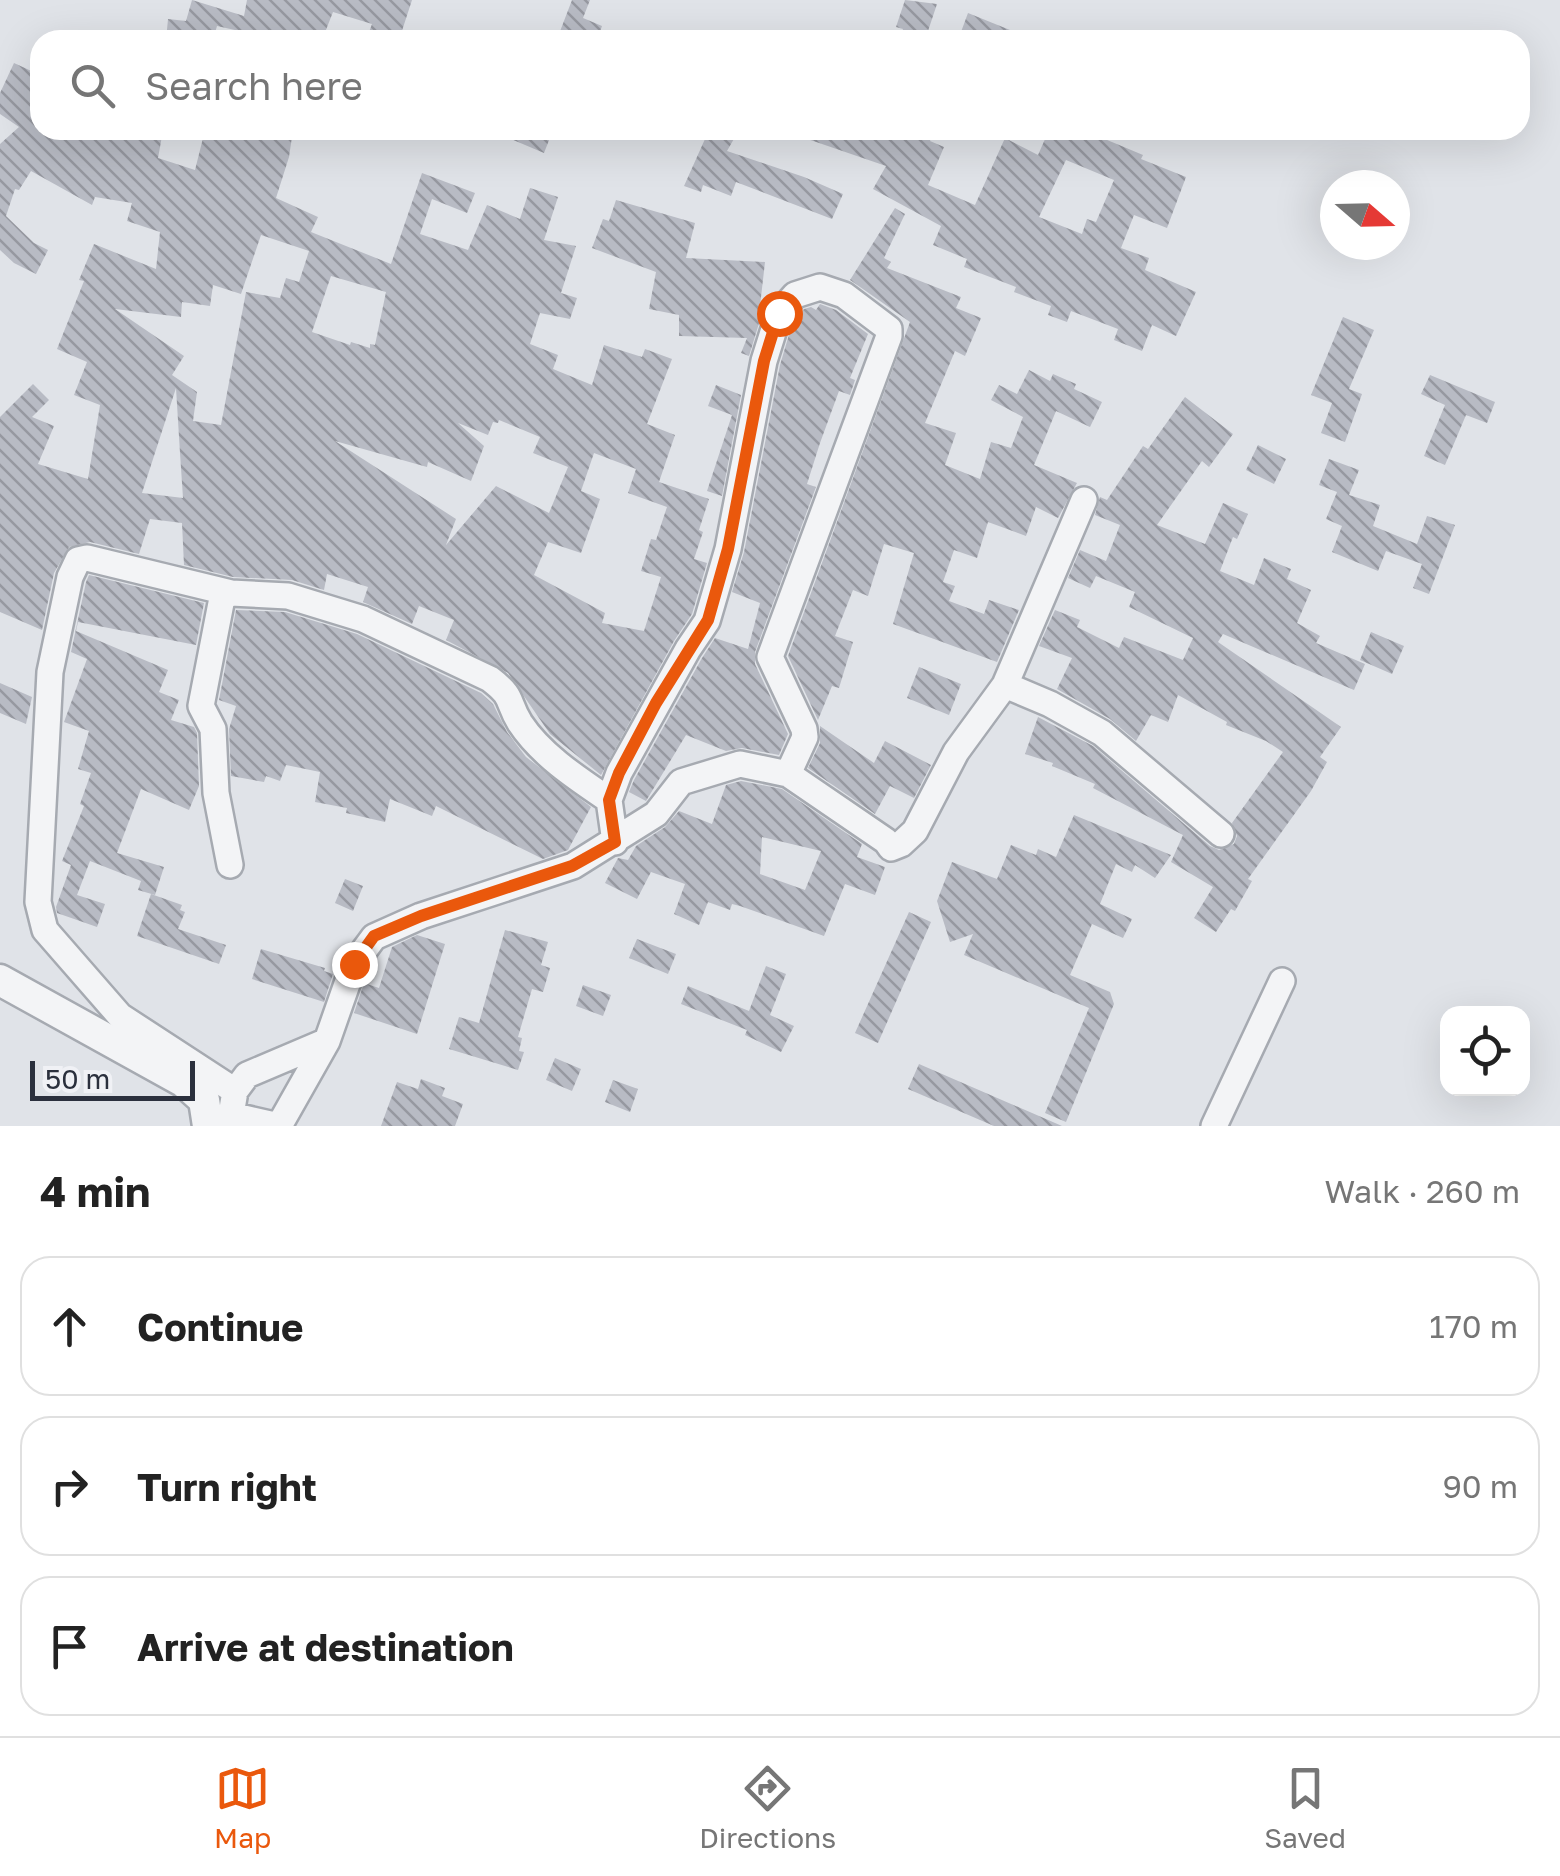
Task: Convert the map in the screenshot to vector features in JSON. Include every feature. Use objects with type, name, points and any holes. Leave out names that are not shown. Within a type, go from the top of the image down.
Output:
[{"type":"street","points":[[615,842],[609,800],[619,773],[656,703],[708,620],[728,549],[764,361],[779,313],[795,295],[820,287],[844,294],[882,322],[889,336],[770,657],[804,729],[805,737],[788,774]]},
{"type":"street","points":[[0,980],[184,1082],[220,1114],[279,1126],[327,1041],[354,964],[374,936],[421,916],[572,866],[656,814],[681,782],[740,764],[788,774],[891,848],[901,844],[915,830],[956,752],[1004,685],[1084,500]]},
{"type":"street","points":[[220,1114],[120,1016],[45,930],[38,902],[50,672],[70,577],[78,560],[87,558],[231,593],[288,596],[364,619],[490,678],[508,692],[519,721],[538,744],[609,800]]},
{"type":"street","points":[[230,865],[216,793],[212,730],[201,706],[222,598],[231,593]]},
{"type":"street","points":[[1004,685],[1050,704],[1102,733],[1221,834]]},
{"type":"street","points":[[1214,1126],[1282,981]]},
{"type":"street","points":[[220,1114],[247,1074],[327,1041]]},
{"type":"building","points":[[192,0],[244,16],[247,0],[412,0],[402,30],[370,30],[372,24],[333,12],[326,30],[235,30],[217,26],[216,30],[167,30],[168,19],[186,21]]},
{"type":"building","points":[[572,0],[590,0],[583,18],[602,26],[601,30],[561,30]]},
{"type":"building","points":[[905,0],[937,4],[928,30],[896,27]]},
{"type":"building","points":[[968,13],[1010,30],[962,30]]},
{"type":"building","points":[[14,63],[30,70],[30,140],[161,140],[158,158],[195,170],[202,140],[292,140],[276,198],[318,217],[311,232],[391,264],[422,173],[475,193],[467,213],[432,199],[420,234],[468,250],[487,205],[520,219],[530,188],[558,197],[544,240],[576,246],[561,293],[577,298],[570,319],[540,313],[530,344],[558,355],[553,369],[592,385],[604,345],[642,357],[645,349],[672,359],[647,424],[675,435],[659,482],[709,499],[694,559],[707,563],[692,614],[601,775],[550,734],[508,673],[446,640],[454,620],[419,606],[412,624],[363,602],[368,587],[327,574],[324,590],[292,580],[233,577],[184,565],[182,523],[150,519],[139,554],[90,542],[69,547],[54,573],[42,630],[0,612],[0,417],[33,384],[49,400],[32,417],[54,426],[38,464],[88,479],[100,405],[74,395],[87,362],[57,349],[94,244],[156,269],[160,232],[127,221],[132,203],[95,197],[92,205],[31,171],[19,190],[15,189],[6,216],[34,243],[48,250],[36,274],[14,263],[0,250],[0,144],[19,127],[0,114],[0,93]],"holes":[[[261,235],[309,251],[299,282],[286,278],[280,298],[246,292],[221,425],[193,421],[197,392],[172,375],[184,356],[115,309],[181,317],[182,302],[210,306],[213,285],[241,294]],[[331,276],[386,292],[375,345],[370,344],[370,348],[312,332]],[[176,388],[183,498],[142,493]],[[499,420],[540,437],[533,453],[568,467],[549,513],[496,486],[446,545],[456,519],[335,441],[427,467],[428,462],[471,481],[484,446],[458,423],[488,435],[493,422]],[[594,453],[636,469],[628,493],[667,507],[641,571],[661,577],[644,631],[602,623],[605,613],[534,575],[548,542],[581,553],[600,499],[581,491]]]},
{"type":"building","points":[[513,140],[549,140],[544,153]]},
{"type":"building","points":[[705,140],[733,140],[727,151],[843,194],[832,219],[736,182],[731,196],[703,185],[701,192],[684,186]]},
{"type":"building","points":[[810,140],[930,140],[944,147],[928,185],[975,205],[1004,140],[1038,155],[1045,140],[1107,140],[1186,177],[1167,228],[1134,215],[1121,248],[1149,258],[1145,270],[1196,292],[1176,336],[1152,325],[1142,351],[1114,340],[1118,329],[1071,311],[1067,322],[1048,315],[1051,306],[1014,292],[1016,287],[964,267],[967,259],[933,245],[941,226],[873,189],[886,166]],"holes":[[[1066,160],[1114,180],[1096,222],[1087,219],[1082,234],[1039,217]]]},
{"type":"building","points":[[616,200],[695,223],[686,258],[765,262],[760,306],[764,307],[749,356],[741,353],[747,338],[679,336],[679,315],[649,309],[656,272],[592,248],[603,219],[609,221]]},
{"type":"building","points":[[895,208],[905,214],[884,258],[891,262],[887,268],[961,297],[956,308],[981,318],[965,356],[955,351],[925,423],[956,433],[945,465],[980,479],[991,442],[1011,448],[1023,417],[991,400],[999,385],[1017,394],[1029,370],[1050,381],[1053,374],[1076,384],[1074,389],[1102,402],[1090,427],[1056,411],[1034,465],[1077,483],[1058,518],[1036,507],[1026,536],[988,522],[977,558],[954,550],[943,582],[955,586],[949,601],[984,614],[989,600],[1019,610],[997,662],[893,624],[914,553],[884,544],[868,596],[853,590],[835,636],[853,642],[839,688],[832,686],[818,720],[788,656],[910,322],[850,280]]},
{"type":"building","points":[[820,304],[836,310],[868,334],[850,378],[855,380],[850,395],[839,391],[820,443],[807,484],[816,487],[755,652],[755,664],[788,734],[779,755],[742,748],[726,751],[686,735],[646,801],[629,792],[634,780],[715,638],[748,649],[760,603],[732,592],[744,552],[780,365],[793,321],[804,309],[816,310]]},
{"type":"building","points":[[1343,317],[1374,330],[1349,389],[1362,394],[1345,442],[1321,433],[1332,403],[1311,395]]},
{"type":"building","points":[[1430,375],[1495,402],[1487,423],[1466,415],[1445,465],[1424,456],[1445,405],[1421,394]]},
{"type":"building","points":[[716,385],[741,395],[722,496],[707,491],[732,415],[708,406]]},
{"type":"building","points":[[1185,397],[1233,434],[1209,467],[1202,461],[1157,525],[1205,544],[1223,503],[1248,514],[1237,539],[1233,537],[1220,571],[1254,585],[1264,558],[1291,569],[1287,579],[1311,590],[1297,623],[1320,636],[1316,643],[1365,664],[1354,690],[1223,634],[1218,642],[1341,727],[1320,757],[1327,762],[1311,791],[1248,879],[1252,881],[1235,911],[1231,909],[1216,932],[1194,918],[1213,887],[1171,862],[1183,835],[1093,788],[1095,784],[1025,754],[1038,717],[1093,746],[1219,850],[1234,844],[1237,836],[1232,823],[1283,752],[1226,725],[1227,722],[1178,695],[1168,722],[1151,715],[1136,741],[1110,719],[1057,689],[1072,658],[1039,646],[1055,610],[1080,620],[1077,627],[1119,648],[1124,637],[1183,660],[1193,638],[1129,607],[1135,592],[1096,576],[1090,588],[1068,578],[1080,550],[1106,561],[1120,525],[1095,515],[1100,497],[1107,500],[1143,446],[1148,449]]},
{"type":"building","points":[[1258,445],[1286,459],[1274,484],[1246,470]]},
{"type":"building","points":[[1329,459],[1359,470],[1349,495],[1380,505],[1373,526],[1417,544],[1427,516],[1455,525],[1429,594],[1413,588],[1422,564],[1386,551],[1378,571],[1332,552],[1342,526],[1326,519],[1337,492],[1319,485]]},
{"type":"building","points":[[89,575],[204,603],[196,645],[78,622],[76,631],[168,670],[159,692],[179,700],[171,720],[194,727],[197,733],[199,786],[189,810],[141,789],[117,853],[164,867],[155,895],[138,890],[141,881],[90,861],[77,895],[105,904],[97,927],[57,913],[56,907],[71,865],[62,861],[84,806],[80,804],[91,773],[78,769],[89,731],[64,722],[87,659],[71,652],[86,582]]},
{"type":"building","points":[[236,610],[285,612],[357,634],[481,693],[493,704],[526,757],[591,807],[568,850],[543,859],[436,806],[432,816],[390,799],[385,822],[346,813],[347,808],[315,802],[320,772],[286,765],[280,781],[266,776],[264,782],[231,776],[229,729],[236,706],[219,700]]},
{"type":"building","points":[[1371,632],[1404,646],[1392,674],[1360,660]]},
{"type":"building","points":[[919,667],[961,684],[949,715],[907,698]]},
{"type":"building","points":[[0,683],[32,697],[26,724],[0,713]]},
{"type":"building","points":[[820,726],[874,763],[885,741],[931,765],[914,798],[890,786],[875,814],[808,768],[820,743]]},
{"type":"building","points":[[741,781],[782,789],[862,844],[857,857],[885,867],[875,895],[845,884],[824,936],[732,904],[730,910],[708,902],[699,925],[674,914],[685,884],[651,872],[637,899],[605,883],[618,858],[628,860],[636,846],[665,827],[679,811],[712,824],[726,785]],"holes":[[[762,837],[821,851],[805,890],[760,874]]]},
{"type":"building","points":[[1074,815],[1171,855],[1155,878],[1135,865],[1132,872],[1116,864],[1100,904],[1132,919],[1123,938],[1092,924],[1070,975],[1110,992],[1114,1004],[1066,1122],[1045,1113],[1089,1008],[964,955],[973,934],[950,942],[937,901],[952,862],[997,879],[1011,845],[1036,855],[1038,849],[1056,857]]},
{"type":"building","points":[[345,879],[363,886],[353,911],[335,903]]},
{"type":"building","points":[[151,894],[182,905],[180,910],[185,912],[178,929],[226,945],[219,964],[137,936]]},
{"type":"building","points":[[909,912],[931,922],[878,1043],[855,1033]]},
{"type":"building","points":[[505,930],[548,942],[541,965],[550,968],[543,992],[532,989],[518,1037],[522,1038],[519,1051],[524,1052],[518,1070],[449,1049],[459,1017],[479,1023]]},
{"type":"building","points":[[417,935],[445,944],[417,1034],[354,1013],[364,983],[379,988],[392,947]]},
{"type":"building","points":[[637,939],[676,954],[668,974],[629,958]]},
{"type":"building","points":[[261,949],[325,968],[333,974],[324,1002],[252,979]]},
{"type":"building","points":[[766,966],[786,974],[770,1015],[794,1026],[781,1052],[745,1035],[747,1030],[681,1004],[688,986],[749,1011]]},
{"type":"building","points":[[583,985],[611,995],[603,1016],[576,1006]]},
{"type":"building","points":[[555,1058],[581,1069],[572,1091],[546,1080]]},
{"type":"building","points":[[919,1064],[1062,1126],[994,1126],[908,1089]]},
{"type":"building","points":[[421,1079],[445,1088],[442,1096],[463,1104],[455,1126],[381,1126],[397,1082],[418,1089]]},
{"type":"building","points":[[613,1080],[638,1089],[630,1112],[605,1102]]},
{"type":"route","points":[[354,964],[374,936],[421,916],[572,866],[615,842],[609,800],[619,773],[656,703],[708,620],[728,549],[764,361],[779,313]]}]
